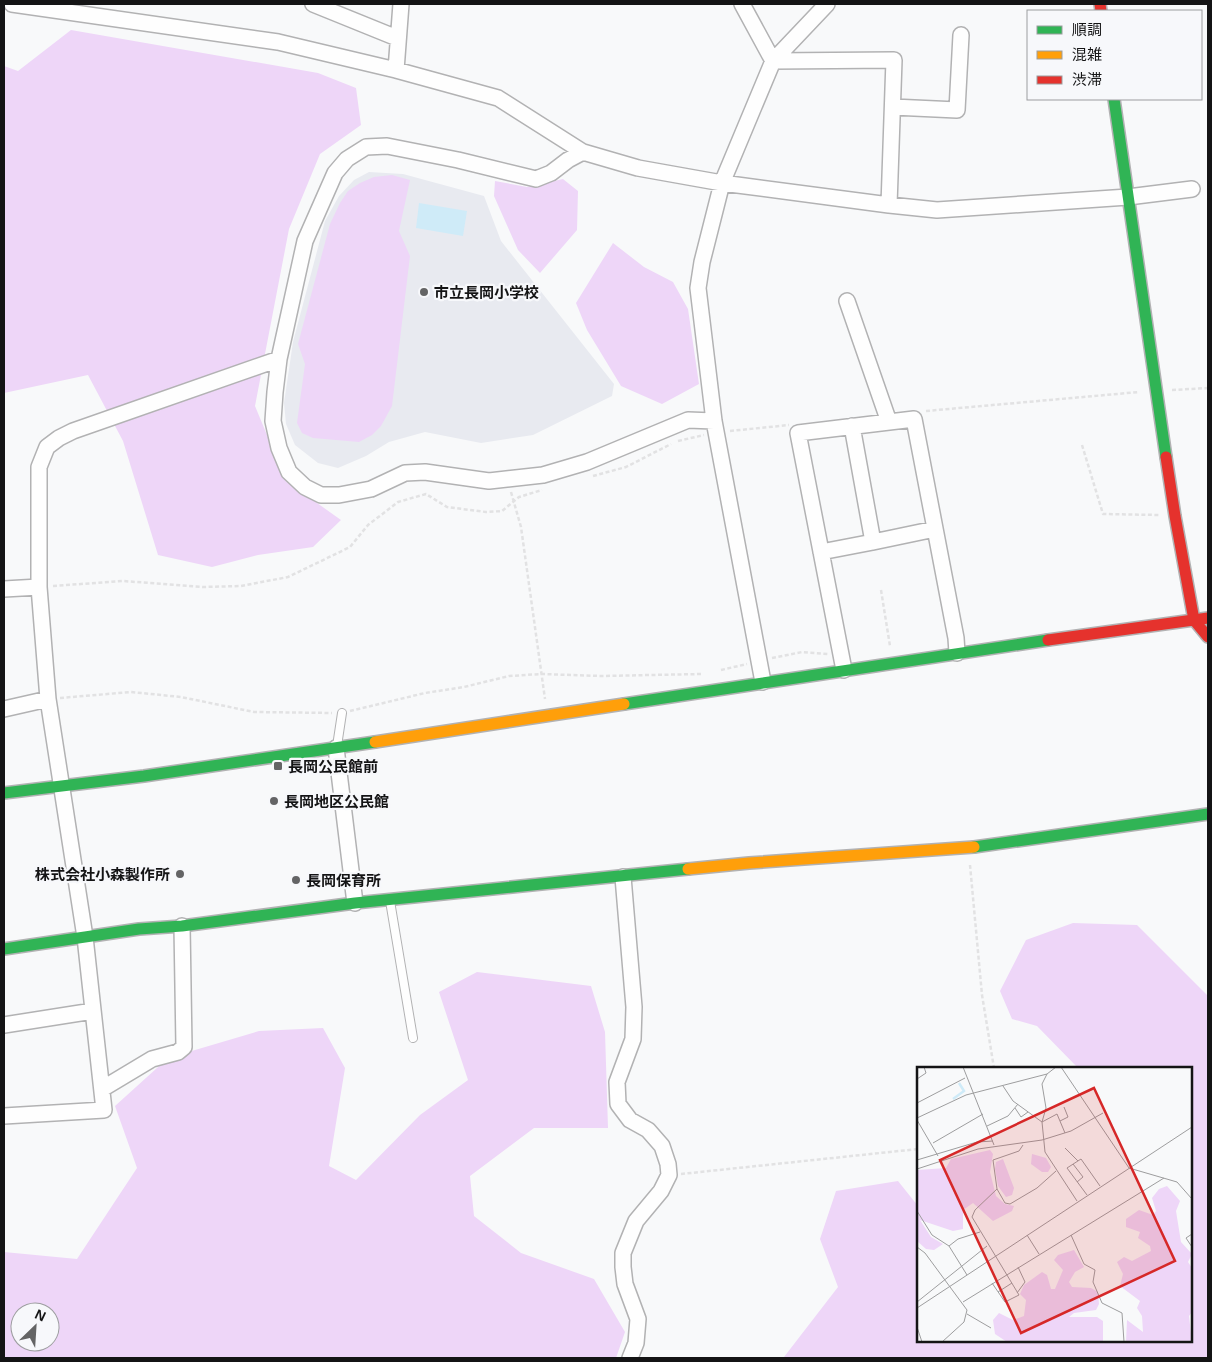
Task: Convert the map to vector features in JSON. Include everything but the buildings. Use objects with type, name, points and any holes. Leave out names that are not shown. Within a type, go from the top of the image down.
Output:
[{"type":"street","points":[[12,4],[278,42],[396,70],[498,98],[583,152],[638,168],[722,183],[937,210],[1128,197],[1192,189]]},
{"type":"street","points":[[313,4],[398,38]]},
{"type":"street","points":[[396,70],[401,4]]},
{"type":"street","points":[[742,4],[774,61]]},
{"type":"street","points":[[763,682],[715,427],[698,288],[702,262],[722,183],[774,61],[827,4]]},
{"type":"street","points":[[893,107],[957,110],[961,35]]},
{"type":"street","points":[[774,61],[894,60],[889,205]]},
{"type":"street","points":[[1114,100],[1175,516],[1194,620],[1208,637]]},
{"type":"street","points":[[583,152],[568,160],[551,174],[536,179],[458,160],[386,146],[366,147],[347,158],[335,173],[305,241],[279,359],[273,421],[278,448],[289,472],[305,487],[321,495],[339,495],[370,488],[404,473],[425,472],[489,481],[508,479],[543,475],[587,462],[688,420],[715,427]]},
{"type":"street","points":[[847,301],[889,422]]},
{"type":"street","points":[[4,1116],[104,1110],[85,937],[48,699],[39,587],[39,467],[47,447],[73,431],[279,359]]},
{"type":"street","points":[[844,670],[798,433],[914,419],[956,638],[957,653]]},
{"type":"street","points":[[852,426],[873,542]]},
{"type":"street","points":[[821,552],[935,529]]},
{"type":"street","points":[[4,589],[39,587]]},
{"type":"street","points":[[4,793],[62,787],[336,748],[957,653],[1208,618]]},
{"type":"street","points":[[4,709],[48,699]]},
{"type":"street","points":[[336,748],[355,903]]},
{"type":"street","points":[[4,948],[139,929],[182,926],[355,903],[390,901],[749,863],[969,848],[1208,814]]},
{"type":"street","points":[[623,877],[634,1008],[633,1039],[617,1082],[618,1104],[630,1120],[648,1130],[662,1146],[668,1164],[668,1175],[661,1191],[636,1221],[623,1253],[625,1284],[638,1319],[636,1344],[630,1358]]},
{"type":"street","points":[[102,1089],[152,1059],[178,1052],[184,1047],[182,926]]},
{"type":"street","points":[[4,1025],[93,1012]]},
{"type":"lane","points":[[336,748],[342,713]]},
{"type":"lane","points":[[390,901],[413,1038]]},
{"type":"path","points":[[922,411],[1208,388]]},
{"type":"path","points":[[590,477],[626,467],[676,441],[715,427],[794,424],[798,433]]},
{"type":"path","points":[[1082,445],[1102,514],[1175,516]]},
{"type":"path","points":[[508,479],[513,502],[522,527],[547,716]]},
{"type":"path","points":[[39,587],[123,581],[203,587],[241,586],[288,577],[350,547],[368,525],[398,502],[426,494],[447,506],[486,512],[502,511],[519,497],[545,489]]},
{"type":"path","points":[[881,590],[890,648]]},
{"type":"path","points":[[717,671],[759,660],[802,652],[841,655]]},
{"type":"path","points":[[48,699],[131,692],[181,697],[254,712],[342,713],[425,693],[464,687],[509,676],[542,674],[600,676],[709,673]]},
{"type":"path","points":[[969,848],[982,995],[994,1067]]},
{"type":"path","points":[[668,1175],[917,1149]]},
{"type":"shaded area","points":[[71,30],[318,73],[356,88],[361,125],[320,154],[289,229],[255,406],[286,481],[341,520],[313,547],[258,555],[212,567],[158,555],[123,441],[88,375],[4,393],[4,66],[18,71]]},
{"type":"shaded area","name":"市立長岡小学校","points":[[369,172],[403,174],[484,196],[501,241],[614,384],[612,396],[533,435],[481,443],[425,432],[389,442],[366,456],[338,468],[318,463],[295,445],[286,424],[284,403],[293,342],[325,221],[339,196],[354,180]]},
{"type":"shaded area","points":[[392,175],[410,180],[399,231],[410,256],[392,406],[381,426],[372,435],[359,442],[313,438],[302,433],[297,423],[305,364],[298,344],[330,224],[348,191],[374,177]]},
{"type":"shaded area","points":[[563,179],[578,191],[577,230],[540,273],[518,250],[494,196],[495,181],[527,187]]},
{"type":"shaded area","points":[[613,243],[644,267],[673,282],[688,309],[699,384],[662,404],[621,386],[587,330],[576,303]]},
{"type":"shaded area","points":[[1073,923],[1137,925],[1208,996],[1208,1358],[785,1358],[838,1287],[820,1239],[836,1191],[898,1181],[917,1205],[917,1342],[1192,1342],[1192,1067],[1077,1067],[1037,1026],[1012,1019],[1000,991],[1026,940]]},
{"type":"shaded area","points":[[477,972],[591,986],[605,1032],[608,1128],[534,1128],[470,1176],[474,1216],[521,1253],[594,1279],[625,1332],[616,1358],[4,1358],[4,1252],[77,1259],[137,1168],[115,1106],[168,1058],[259,1031],[323,1028],[345,1068],[329,1166],[356,1180],[420,1115],[468,1080],[439,992]]},
{"type":"water","points":[[419,203],[467,211],[463,236],[416,228]]},
{"type":"traffic: fast","points":[[1114,100],[1166,457]]},
{"type":"traffic: fast","points":[[624,704],[1048,640]]},
{"type":"traffic: fast","points":[[4,793],[144,776],[375,742]]},
{"type":"traffic: fast","points":[[974,847],[1208,814]]},
{"type":"traffic: fast","points":[[4,949],[139,929],[182,926],[355,903],[688,869]]},
{"type":"traffic: slow","points":[[375,742],[624,704]]},
{"type":"traffic: slow","points":[[688,869],[974,847]]},
{"type":"traffic: jam","points":[[1100,4],[1101,10]]},
{"type":"traffic: jam","points":[[1166,457],[1194,620],[1208,637]]},
{"type":"traffic: jam","points":[[1048,640],[1208,618]]},
{"type":"place","name":"市立長岡小学校","points":[[424,292]]},
{"type":"place","name":"長岡公民館前","points":[[278,766]]},
{"type":"place","name":"長岡地区公民館","points":[[274,801]]},
{"type":"place","name":"株式会社小森製作所","points":[[180,874]]},
{"type":"place","name":"長岡保育所","points":[[296,880]]}]
